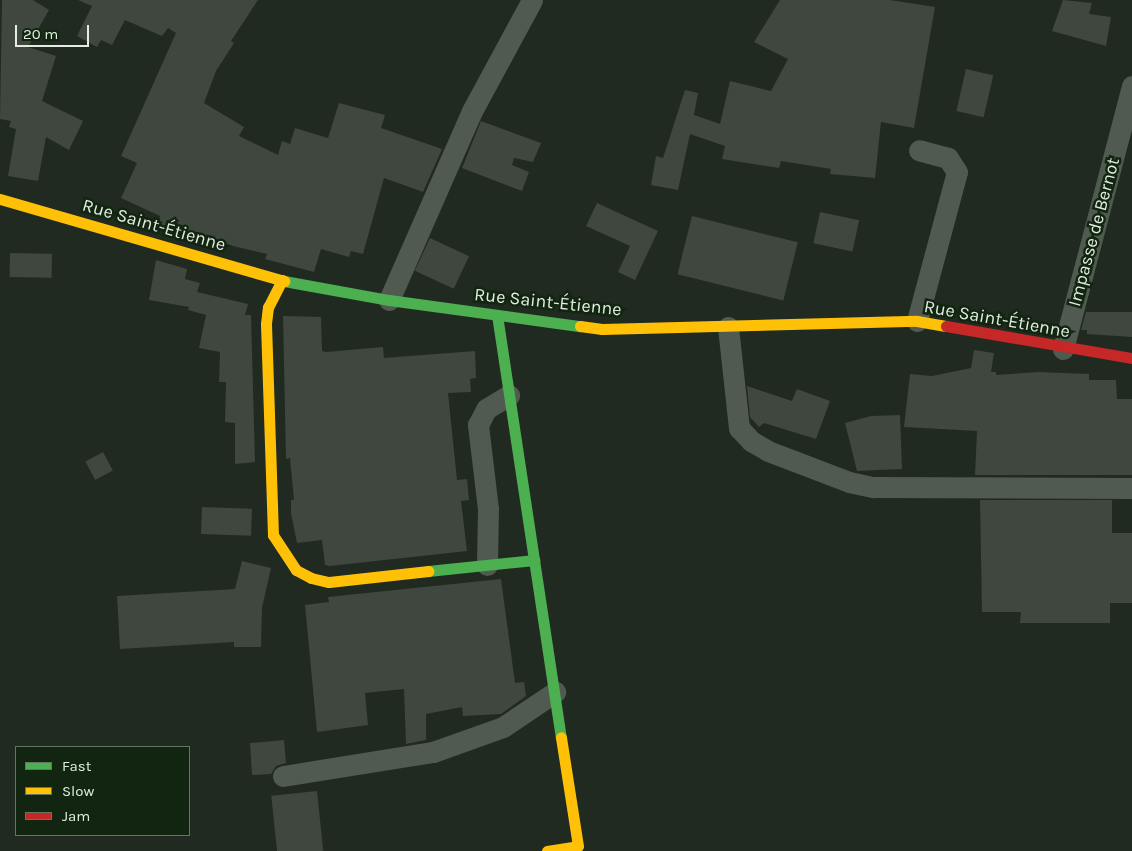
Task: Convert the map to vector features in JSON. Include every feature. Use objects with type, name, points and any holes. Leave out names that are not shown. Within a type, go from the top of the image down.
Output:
[{"type":"street","points":[[389,300],[472,111],[532,0]]},
{"type":"street","name":"Impasse de Bernot","points":[[1063,349],[1132,86]]},
{"type":"street","points":[[917,321],[957,172],[948,158],[919,150]]},
{"type":"street","name":"Rue Saint-Étienne","points":[[0,199],[282,280],[389,300],[602,329],[917,321],[1063,349],[1132,358]]},
{"type":"street","points":[[282,280],[268,307],[266,324],[273,535],[296,570],[312,578],[329,582],[534,560]]},
{"type":"street","points":[[497,315],[578,846],[546,851]]},
{"type":"street","points":[[728,327],[739,428],[751,441],[768,451],[849,482],[873,487],[1132,488]]},
{"type":"street","points":[[487,565],[488,509],[478,426],[486,409],[509,395]]},
{"type":"street","points":[[283,776],[432,752],[503,727],[554,692]]},
{"type":"building","points":[[2,0],[33,0],[49,10],[28,47],[56,56],[42,101],[83,121],[69,150],[46,137],[38,181],[8,176],[16,129],[9,127],[11,121],[0,119]]},
{"type":"building","points":[[78,0],[258,0],[231,41],[234,43],[216,71],[204,103],[244,127],[239,136],[278,155],[282,141],[290,144],[295,128],[328,138],[339,103],[385,115],[381,128],[442,149],[423,192],[384,178],[363,254],[351,251],[349,257],[321,249],[314,272],[265,259],[267,254],[157,228],[160,216],[121,198],[137,163],[121,156],[176,33],[168,28],[162,36],[125,20],[112,45],[101,40],[97,47],[77,36],[92,6]]},
{"type":"building","points":[[780,0],[890,0],[935,7],[914,128],[881,122],[875,178],[830,174],[831,169],[781,161],[779,168],[722,159],[725,146],[690,134],[678,190],[651,185],[656,156],[663,158],[685,90],[698,93],[694,115],[720,124],[730,81],[771,91],[788,59],[754,42]]},
{"type":"building","points":[[1063,0],[1092,3],[1089,14],[1111,17],[1106,46],[1052,31]]},
{"type":"building","points":[[966,69],[993,75],[984,117],[956,111]]},
{"type":"building","points":[[481,121],[541,143],[533,162],[514,158],[512,165],[529,172],[522,191],[462,168]]},
{"type":"building","points":[[597,203],[658,231],[635,280],[618,272],[630,246],[586,226]]},
{"type":"building","points":[[820,212],[859,220],[852,252],[813,243]]},
{"type":"building","points":[[692,216],[798,242],[783,301],[677,274]]},
{"type":"building","points":[[430,238],[469,256],[454,289],[415,271]]},
{"type":"building","points":[[10,253],[52,254],[52,278],[10,277]]},
{"type":"building","points":[[156,260],[187,269],[185,279],[200,283],[197,292],[248,304],[245,315],[251,315],[255,462],[235,464],[235,423],[225,422],[226,382],[219,382],[220,352],[199,348],[206,315],[188,310],[189,307],[149,300]]},
{"type":"building","points":[[1086,312],[1132,312],[1132,337],[1087,334],[1087,330],[1081,330]]},
{"type":"building","points":[[283,316],[321,317],[322,351],[326,352],[383,347],[384,358],[475,351],[476,378],[470,379],[471,392],[448,393],[457,480],[467,479],[469,500],[461,501],[467,551],[330,566],[325,565],[322,540],[297,543],[291,513],[291,500],[294,500],[290,458],[286,459]]},
{"type":"building","points":[[974,350],[994,353],[991,372],[996,372],[996,375],[1039,372],[1089,374],[1089,380],[1116,380],[1117,399],[1132,399],[1132,475],[975,475],[977,431],[904,427],[910,374],[932,376],[971,368]]},
{"type":"building","points":[[747,386],[792,401],[797,389],[830,401],[816,439],[764,423],[759,427],[750,417]]},
{"type":"building","points":[[900,415],[902,469],[857,471],[845,423],[871,416]]},
{"type":"building","points":[[103,452],[113,471],[95,480],[85,461]]},
{"type":"building","points":[[980,500],[1112,500],[1112,533],[1132,533],[1132,603],[1110,603],[1110,623],[1020,623],[1021,612],[982,612]]},
{"type":"building","points":[[202,507],[252,509],[251,536],[201,534]]},
{"type":"building","points":[[242,561],[271,568],[262,608],[261,647],[234,647],[234,642],[120,649],[117,596],[235,589]]},
{"type":"building","points":[[501,579],[515,683],[524,682],[526,696],[501,714],[463,716],[462,707],[426,714],[426,740],[406,744],[404,689],[365,693],[368,725],[317,732],[305,605],[329,602],[328,597]]},
{"type":"building","points":[[284,740],[286,763],[276,766],[271,774],[252,775],[250,743]]},
{"type":"building","points":[[317,791],[323,851],[277,851],[271,796]]},
{"type":"traffic: fast","points":[[284,281],[389,300],[580,326]]},
{"type":"traffic: fast","points":[[497,315],[561,737]]},
{"type":"traffic: fast","points":[[428,571],[534,560]]},
{"type":"traffic: slow","points":[[0,199],[284,281]]},
{"type":"traffic: slow","points":[[282,280],[268,307],[266,324],[273,535],[296,570],[311,578],[329,582],[428,571]]},
{"type":"traffic: slow","points":[[580,326],[602,329],[917,321],[946,326]]},
{"type":"traffic: slow","points":[[547,851],[578,846],[561,737]]},
{"type":"traffic: jam","points":[[946,326],[1132,358]]}]
